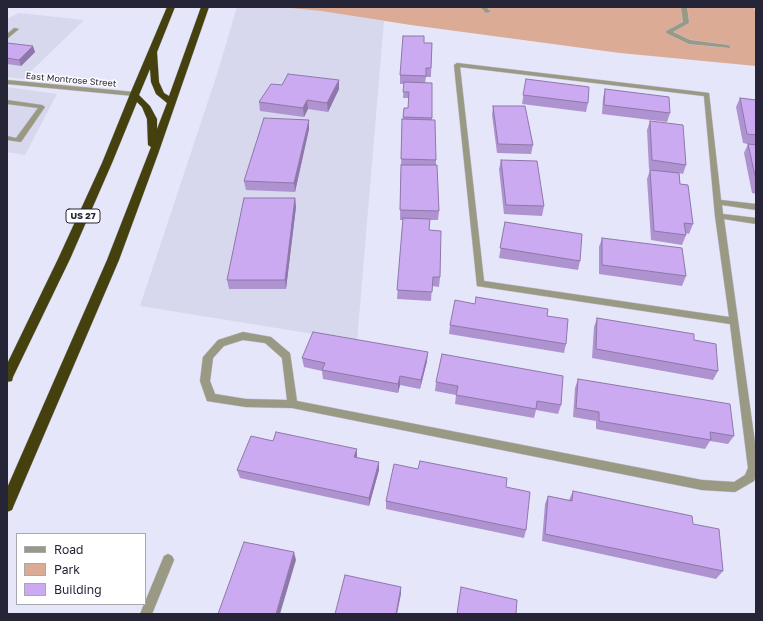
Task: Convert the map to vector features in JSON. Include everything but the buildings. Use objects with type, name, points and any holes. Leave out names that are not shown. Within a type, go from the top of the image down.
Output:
[{"type":"highway","name":"US 27","points":[[7,377],[67,252],[107,163],[134,94],[171,7]]},
{"type":"highway","points":[[7,505],[113,260],[153,154],[205,7]]},
{"type":"highway","points":[[152,52],[155,82],[160,94],[171,102]]},
{"type":"highway","points":[[134,94],[146,106],[152,118],[153,154]]},
{"type":"street","name":"East Montrose Street","points":[[8,83],[134,94]]},
{"type":"lane","points":[[483,7],[488,12]]},
{"type":"lane","points":[[684,7],[686,22],[668,32],[689,42],[728,47]]},
{"type":"lane","points":[[7,37],[16,29]]},
{"type":"lane","points":[[292,404],[287,356],[268,340],[243,336],[221,343],[208,357],[205,381],[211,398],[246,403],[292,404],[702,486],[735,487],[750,478],[753,468],[734,321],[719,216],[707,94],[457,65],[480,284],[734,321]]},
{"type":"lane","points":[[7,102],[42,107],[18,140],[7,138]]},
{"type":"lane","points":[[7,134],[21,135]]},
{"type":"lane","points":[[718,202],[756,207]]},
{"type":"lane","points":[[719,216],[756,221]]},
{"type":"lane","points":[[146,614],[168,560]]},
{"type":"shaded area","points":[[237,7],[280,7],[321,11],[384,21],[357,341],[140,306],[218,71]]},
{"type":"shaded area","points":[[19,13],[84,20],[23,79],[7,77],[7,19]]},
{"type":"shaded area","points":[[7,87],[57,94],[25,155],[7,152]]},
{"type":"green space","points":[[280,7],[754,7],[756,16],[756,66],[620,53],[411,25],[321,11]]}]
